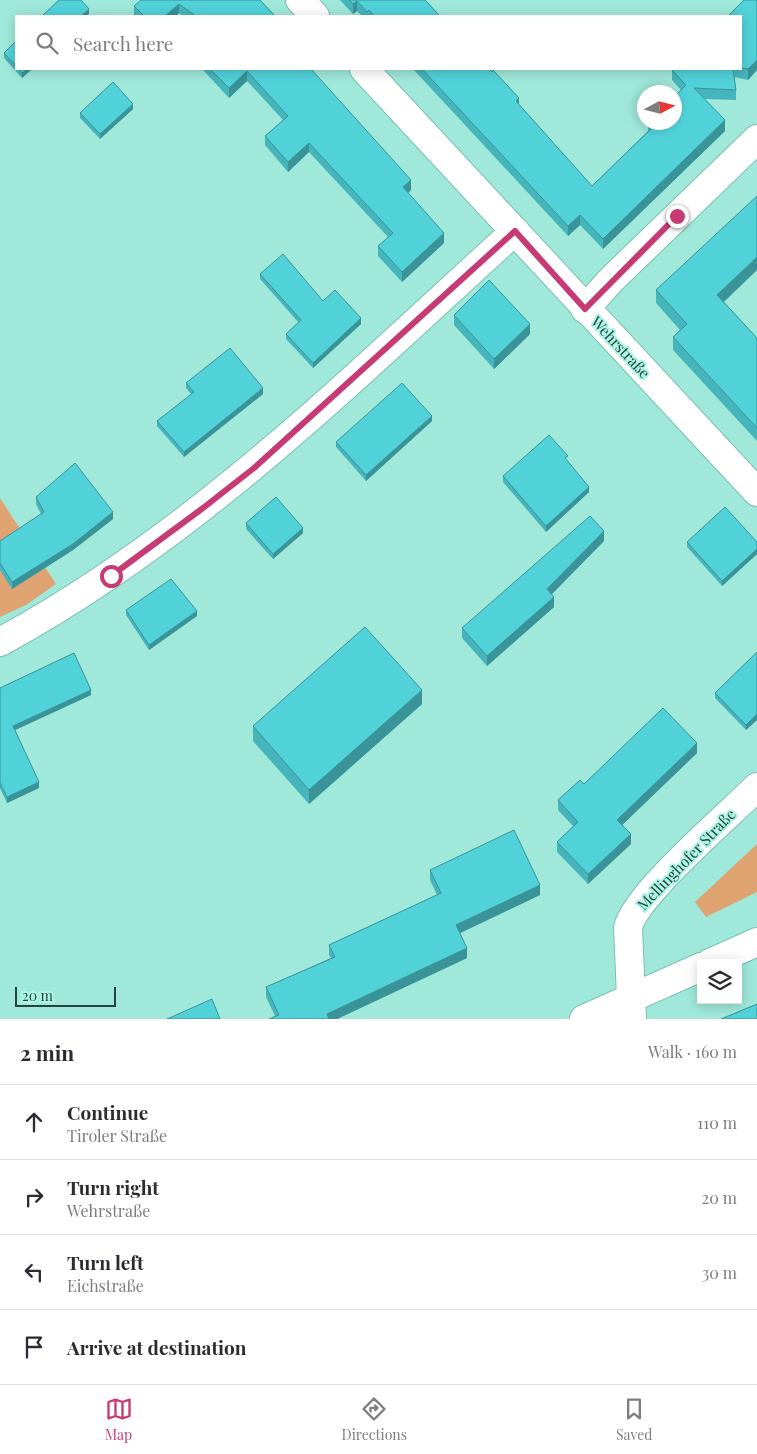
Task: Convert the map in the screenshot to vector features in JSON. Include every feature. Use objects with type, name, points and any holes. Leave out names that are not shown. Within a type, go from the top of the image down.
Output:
[{"type":"street","points":[[300,0],[314,15]]},
{"type":"street","name":"Wehrstraße","points":[[365,70],[757,492]]},
{"type":"street","points":[[585,309],[611,280],[757,139]]},
{"type":"street","points":[[0,642],[89,591],[211,503],[254,468],[515,231]]},
{"type":"street","name":"Mellinghofer Straße","points":[[632,1008],[628,928],[630,918],[659,882],[757,787]]},
{"type":"street","points":[[719,959],[757,942]]},
{"type":"street","points":[[584,1019],[632,1008],[697,969]]},
{"type":"shaded area","points":[[0,498],[56,584],[26,605],[0,617]]},
{"type":"shaded area","points":[[757,844],[757,892],[706,917],[695,902]]},
{"type":"building","points":[[59,0],[81,0],[89,9],[82,15],[43,15]]},
{"type":"building","points":[[141,0],[260,0],[274,15],[195,15],[179,4],[166,15],[143,15],[134,6]]},
{"type":"building","points":[[349,0],[425,0],[439,15],[373,15],[369,10],[367,12],[357,1],[353,4]]},
{"type":"building","points":[[744,0],[757,0],[757,60],[748,69],[742,68],[742,15],[729,15]]},
{"type":"building","points":[[15,42],[15,65],[4,53]]},
{"type":"building","points":[[211,70],[312,70],[411,180],[403,187],[444,233],[402,272],[378,246],[393,233],[309,143],[288,162],[265,136],[288,116],[247,71],[229,88]]},
{"type":"building","points":[[423,70],[490,70],[492,72],[493,70],[519,98],[516,101],[592,186],[650,130],[682,130],[682,89],[686,85],[672,70],[733,70],[736,90],[694,88],[725,120],[603,239],[580,215],[568,226]]},
{"type":"building","points":[[113,82],[133,104],[100,134],[80,113]]},
{"type":"building","points":[[757,196],[757,257],[717,295],[757,338],[757,428],[673,337],[687,324],[656,290]]},
{"type":"building","points":[[283,254],[323,301],[335,290],[361,318],[313,363],[286,334],[301,320],[260,274]]},
{"type":"building","points":[[489,280],[530,324],[494,359],[454,315]]},
{"type":"building","points":[[230,348],[263,388],[184,452],[157,421],[194,392],[186,383]]},
{"type":"building","points":[[402,383],[432,416],[366,475],[336,442]]},
{"type":"building","points":[[549,435],[568,456],[565,458],[589,487],[546,526],[503,476]]},
{"type":"building","points":[[75,463],[113,512],[73,544],[12,582],[0,563],[0,541],[44,512],[36,497]]},
{"type":"building","points":[[276,497],[303,528],[273,554],[246,523]]},
{"type":"building","points":[[725,507],[757,542],[757,549],[722,581],[687,542]]},
{"type":"building","points":[[590,516],[604,531],[547,589],[554,597],[487,656],[462,628]]},
{"type":"building","points":[[171,579],[197,611],[149,645],[126,610]]},
{"type":"building","points":[[365,627],[422,690],[309,790],[253,726]]},
{"type":"building","points":[[757,652],[757,714],[746,725],[715,693]]},
{"type":"building","points":[[74,653],[91,690],[13,726],[39,782],[7,797],[0,783],[0,688]]},
{"type":"building","points":[[663,708],[697,743],[617,820],[631,834],[588,874],[557,842],[578,822],[558,800],[580,780],[584,784]]},
{"type":"building","points":[[514,830],[540,885],[456,925],[467,948],[327,1014],[329,1019],[269,1019],[279,1015],[266,987],[335,957],[329,945],[441,893],[430,870]]},
{"type":"building","points":[[212,999],[220,1019],[167,1019]]},
{"type":"building","points":[[757,1004],[757,1019],[721,1019]]},
{"type":"route","points":[[111,576],[254,468],[515,231],[585,309],[611,280],[677,216]]}]
